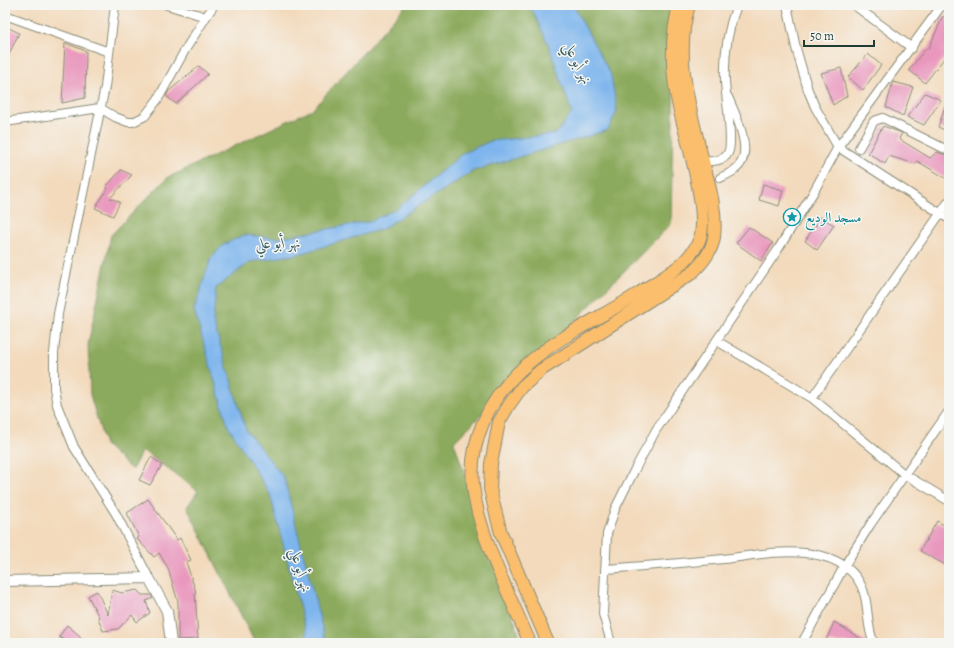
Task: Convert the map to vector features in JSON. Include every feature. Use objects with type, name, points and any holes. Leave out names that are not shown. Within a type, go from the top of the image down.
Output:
[{"type":"main road","points":[[530,643],[496,561],[474,493],[472,471],[477,439],[482,421],[497,396],[527,364],[552,346],[658,280],[691,254],[700,238],[702,227],[700,182],[677,101],[673,67],[674,27],[679,5]]},
{"type":"main road","points":[[548,643],[501,533],[490,489],[490,464],[499,422],[522,387],[541,370],[692,273],[701,264],[709,252],[714,238],[714,216],[703,161],[688,102],[684,67],[683,40],[689,5]]},
{"type":"main road","points":[[496,561],[510,554]]},
{"type":"street","points":[[115,5],[100,108],[58,314],[54,352],[54,388],[57,405],[74,447],[116,514],[167,611],[171,643]]},
{"type":"street","points":[[166,5],[206,17]]},
{"type":"street","points":[[5,122],[100,108],[124,121],[133,122],[145,116],[158,99],[185,50],[214,5]]},
{"type":"street","points":[[703,161],[713,161],[722,158],[729,151],[730,144],[726,91],[727,46],[732,20],[738,5]]},
{"type":"street","points":[[787,5],[796,48],[808,90],[815,107],[838,147],[949,218]]},
{"type":"street","points":[[854,5],[912,48]]},
{"type":"street","points":[[611,643],[603,614],[608,534],[615,509],[656,430],[717,341],[809,199],[838,147],[912,48],[942,5]]},
{"type":"street","points":[[5,15],[109,52]]},
{"type":"street","points":[[720,178],[733,172],[741,164],[744,152],[738,120],[726,91]]},
{"type":"street","points":[[859,148],[874,121],[883,118],[949,151]]},
{"type":"street","points":[[812,398],[949,201]]},
{"type":"street","points":[[717,341],[812,398],[904,474],[949,501]]},
{"type":"street","points":[[802,643],[845,564],[904,474],[949,411]]},
{"type":"street","points":[[605,569],[786,552],[818,555],[845,564],[857,578],[863,590],[869,611],[870,635],[874,643]]},
{"type":"street","points":[[5,581],[149,578]]},
{"type":"green space","points":[[406,5],[675,5],[671,224],[454,442],[522,643],[255,643],[187,507],[198,491],[142,450],[132,470],[105,445],[90,395],[88,345],[111,235],[167,178],[313,109]]},
{"type":"water","name":"نهر أبو علي","points":[[530,5],[573,5],[611,75],[617,111],[608,130],[473,171],[382,229],[299,254],[250,262],[216,288],[213,321],[246,430],[284,478],[326,643],[309,643],[270,494],[228,426],[194,310],[211,258],[223,245],[244,235],[278,238],[371,221],[398,208],[463,153],[491,141],[556,134],[572,113],[549,46]]},
{"type":"building","points":[[943,16],[949,21],[949,52],[925,83],[909,70],[926,48],[928,50]]},
{"type":"building","points":[[5,26],[19,33],[5,63]]},
{"type":"building","points":[[65,43],[86,51],[85,98],[62,103]]},
{"type":"building","points":[[868,54],[881,65],[863,90],[848,77]]},
{"type":"building","points":[[199,66],[208,74],[176,104],[166,96],[169,91]]},
{"type":"building","points":[[841,68],[847,96],[833,105],[821,73]]},
{"type":"building","points":[[893,82],[913,87],[903,116],[886,107]]},
{"type":"building","points":[[925,93],[941,100],[924,125],[907,117]]},
{"type":"building","points":[[949,98],[949,132],[938,127]]},
{"type":"building","points":[[883,126],[902,133],[899,139],[930,158],[937,152],[949,156],[949,180],[917,161],[915,164],[889,156],[885,164],[868,153]]},
{"type":"building","points":[[121,170],[132,175],[110,198],[120,202],[113,216],[95,208],[108,188],[106,187]]},
{"type":"building","points":[[763,184],[783,190],[779,206],[759,200]]},
{"type":"building","points":[[821,217],[834,225],[817,250],[805,241]]},
{"type":"building","points":[[749,227],[773,243],[761,261],[736,243]]},
{"type":"building","points":[[151,457],[162,465],[150,485],[139,480]]},
{"type":"building","points":[[148,499],[177,540],[180,538],[191,560],[186,562],[196,592],[198,639],[178,640],[178,602],[168,568],[159,553],[154,557],[137,539],[139,537],[127,513]]},
{"type":"building","points":[[937,521],[949,528],[949,567],[920,551]]},
{"type":"building","points":[[112,590],[122,593],[137,590],[142,595],[151,595],[153,598],[146,601],[150,613],[137,622],[132,615],[118,629],[103,631],[98,618],[99,617],[88,596],[97,591],[108,615]]},
{"type":"building","points":[[834,622],[868,643],[825,643]]},
{"type":"building","points":[[67,625],[80,636],[81,643],[69,643],[59,637]]},
{"type":"place","name":"مسجد الوديع","points":[[792,217]]}]
